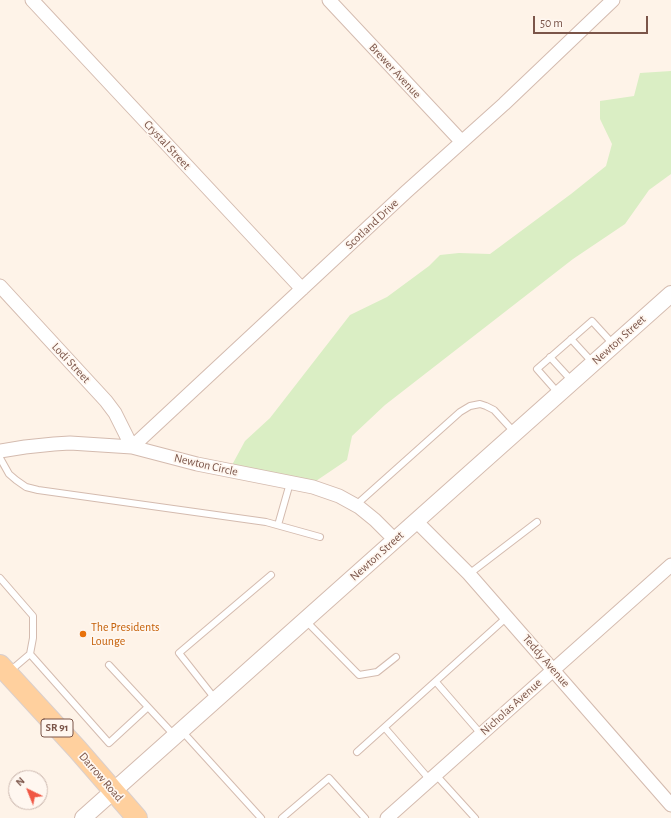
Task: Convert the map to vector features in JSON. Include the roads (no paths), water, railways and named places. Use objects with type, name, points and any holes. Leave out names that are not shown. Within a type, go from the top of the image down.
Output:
[{"type":"main road","name":"Darrow Road","points":[[4,669],[137,818]]},
{"type":"street","name":"Crystal Street","points":[[32,0],[302,289]]},
{"type":"street","name":"Brewer Avenue","points":[[329,0],[461,141]]},
{"type":"street","name":"Scotland Drive","points":[[132,447],[461,141],[504,104],[613,0]]},
{"type":"street","name":"Lodi Street","points":[[0,286],[106,401],[115,413],[132,447]]},
{"type":"street","name":"Newton Street","points":[[83,818],[671,294]]},
{"type":"street","name":"Newton Circle","points":[[0,451],[70,443],[132,447],[197,464],[313,487],[339,496],[356,505],[375,520],[394,540]]},
{"type":"street","name":"Teddy Avenue","points":[[416,521],[469,574],[508,617],[671,805]]},
{"type":"street","name":"Nicholas Avenue","points":[[387,818],[671,565]]},
{"type":"lane","points":[[559,394],[537,369],[550,357],[592,321],[614,345]]},
{"type":"lane","points":[[572,339],[593,363]]},
{"type":"lane","points":[[550,357],[572,382]]},
{"type":"lane","points":[[356,505],[460,412],[470,406],[480,404],[494,410],[515,433]]},
{"type":"lane","points":[[0,458],[9,474],[16,480],[26,487],[38,490],[278,525],[320,537]]},
{"type":"lane","points":[[278,525],[290,483]]},
{"type":"lane","points":[[469,574],[537,522]]},
{"type":"lane","points":[[216,700],[178,653],[272,575]]},
{"type":"lane","points":[[0,578],[33,616],[33,638],[30,654],[4,669]]},
{"type":"lane","points":[[357,752],[508,617]]},
{"type":"lane","points":[[305,620],[359,675],[377,672],[396,657]]},
{"type":"lane","points":[[30,654],[109,743],[148,707]]},
{"type":"lane","points":[[109,665],[148,707],[178,733],[261,818]]},
{"type":"lane","points":[[436,682],[481,734]]},
{"type":"lane","points":[[385,728],[475,818]]},
{"type":"lane","points":[[282,818],[329,778],[366,818]]},
{"type":"place","name":"The Presidents Lounge","points":[[83,634]]}]
